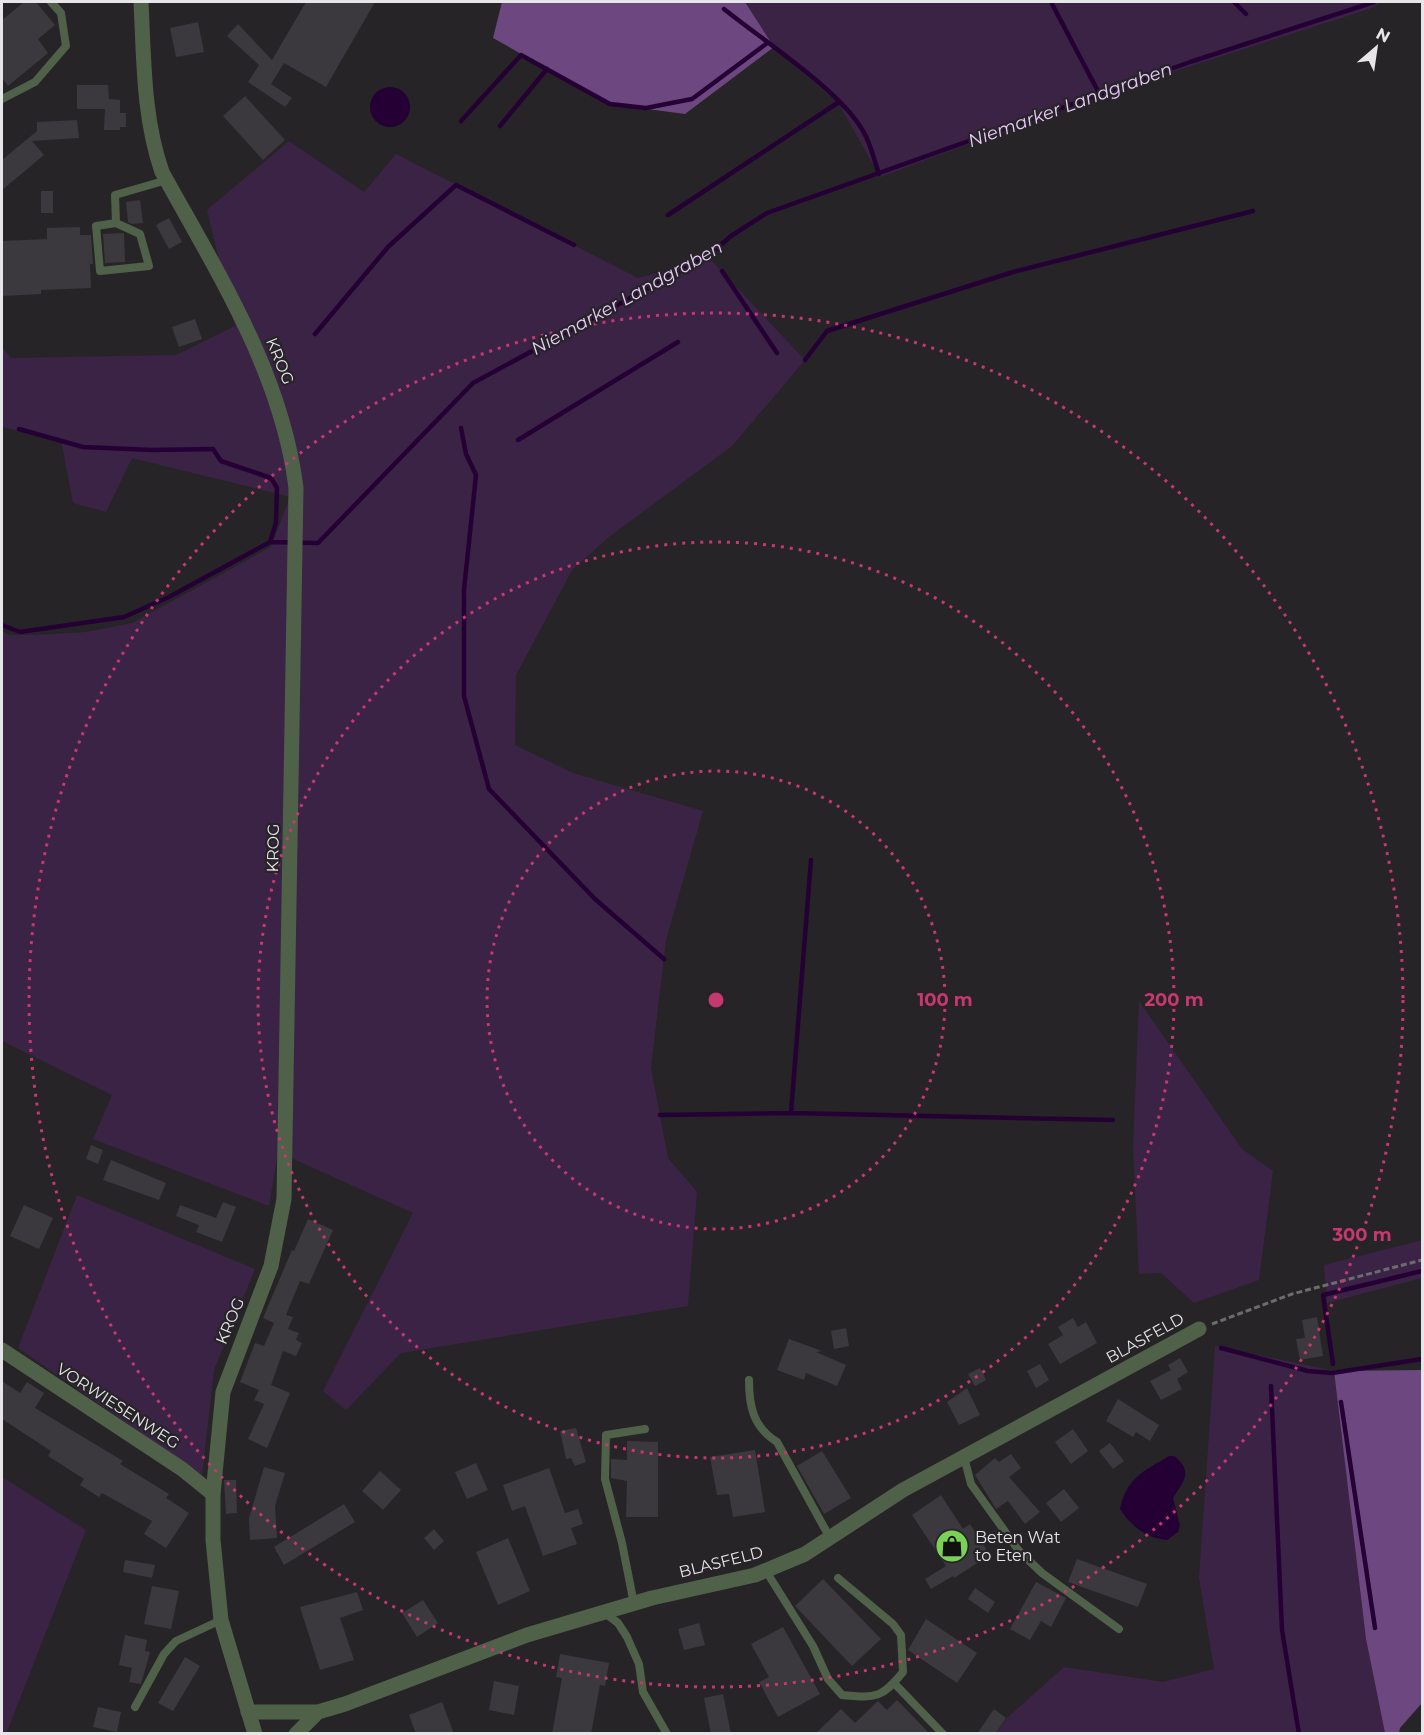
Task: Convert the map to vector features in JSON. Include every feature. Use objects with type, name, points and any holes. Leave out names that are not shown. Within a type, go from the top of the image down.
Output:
[{"type":"street","name":"KROG","points":[[141,2],[146,102],[152,144],[166,180],[255,346],[284,423],[293,464],[297,531],[284,1199],[271,1266],[223,1392],[218,1422],[213,1494],[213,1540],[221,1620],[255,1734]]},
{"type":"street","name":"BLASFELD","points":[[248,1712],[318,1712],[345,1704],[527,1635],[652,1598],[766,1571],[805,1554],[903,1490],[1199,1329]]},
{"type":"street","name":"VORWIESENWEG","points":[[2,1350],[182,1469],[213,1494]]},
{"type":"street","name":"BLASFELD","points":[[296,1734],[318,1712]]},
{"type":"lane","points":[[2,99],[35,82],[66,46],[61,13],[51,2]]},
{"type":"lane","points":[[116,223],[116,195],[166,180]]},
{"type":"lane","points":[[116,223],[140,234],[149,266],[100,271],[96,226],[116,223]]},
{"type":"lane","points":[[749,1380],[749,1405],[755,1418],[765,1434],[777,1442],[830,1538]]},
{"type":"lane","points":[[634,1605],[622,1543],[605,1479],[606,1435],[645,1429]]},
{"type":"lane","points":[[964,1457],[970,1484],[1019,1551],[1042,1573],[1119,1629]]},
{"type":"lane","points":[[766,1571],[813,1646],[828,1679],[842,1695],[873,1698],[894,1683],[903,1672],[901,1635],[893,1624],[838,1578]]},
{"type":"lane","points":[[605,1613],[618,1623],[627,1637],[639,1664],[643,1692],[667,1734]]},
{"type":"lane","points":[[135,1707],[164,1654],[176,1641],[221,1620]]},
{"type":"lane","points":[[894,1683],[943,1734]]},
{"type":"path","points":[[1199,1329],[1292,1293],[1422,1260]]},
{"type":"shaded area","points":[[502,2],[745,2],[774,47],[685,114],[610,104],[493,38]]},
{"type":"shaded area","points":[[745,2],[1383,2],[1369,9],[1100,95],[880,177],[839,104],[774,47]]},
{"type":"shaded area","points":[[390,87],[398,88],[404,93],[409,99],[409,115],[404,121],[398,126],[390,127],[382,126],[376,121],[371,115],[370,107],[371,99],[376,93],[382,88]]},
{"type":"shaded area","points":[[289,141],[364,192],[396,154],[638,278],[710,259],[805,360],[732,446],[609,537],[572,570],[516,675],[515,745],[573,773],[703,811],[666,940],[651,1068],[668,1158],[697,1192],[688,1306],[401,1353],[346,1410],[323,1391],[413,1213],[278,1152],[269,1206],[93,1139],[112,1095],[2,1041],[2,631],[9,635],[86,632],[132,623],[271,547],[290,497],[132,458],[106,512],[73,503],[61,440],[2,427],[2,347],[11,358],[176,355],[235,326],[207,210]]},
{"type":"shaded area","points":[[1139,1001],[1242,1149],[1273,1171],[1259,1280],[1194,1303],[1161,1273],[1139,1274],[1133,1147]]},
{"type":"shaded area","points":[[77,1195],[255,1269],[214,1370],[202,1475],[18,1348]]},
{"type":"shaded area","points":[[1422,1240],[1422,1278],[1327,1303],[1324,1265]]},
{"type":"shaded area","points":[[1215,1346],[1334,1371],[1366,1639],[1385,1733],[995,1734],[1007,1718],[1064,1667],[1163,1682],[1214,1669],[1199,1578]]},
{"type":"shaded area","points":[[1422,1370],[1422,1703],[1400,1728],[1399,1733],[1385,1733],[1366,1639],[1334,1371]]},
{"type":"shaded area","points":[[1169,1456],[1174,1456],[1184,1467],[1185,1477],[1173,1498],[1180,1525],[1178,1532],[1167,1540],[1146,1534],[1129,1521],[1120,1509],[1127,1489],[1137,1476]]},
{"type":"shaded area","points":[[2,1477],[86,1530],[6,1734],[2,1733]]},
{"type":"building","points":[[24,2],[36,2],[55,25],[38,39],[48,53],[8,86],[2,78],[2,20]]},
{"type":"building","points":[[306,2],[375,2],[326,87],[284,63],[271,84],[292,98],[285,107],[248,82],[259,65],[227,36],[238,24],[272,60]]},
{"type":"building","points":[[198,22],[204,52],[176,57],[170,28]]},
{"type":"building","points":[[77,85],[108,85],[109,99],[120,100],[120,113],[126,113],[126,127],[120,127],[120,130],[104,130],[105,109],[77,109]]},
{"type":"building","points":[[245,96],[285,140],[263,160],[223,116]]},
{"type":"building","points":[[77,120],[79,138],[32,141],[44,155],[2,190],[2,160],[37,131],[37,122]]},
{"type":"building","points":[[41,191],[53,191],[53,213],[41,213]]},
{"type":"building","points":[[140,200],[143,223],[132,224],[128,222],[126,202]]},
{"type":"building","points":[[169,218],[182,242],[169,249],[156,225]]},
{"type":"building","points":[[80,227],[80,235],[91,235],[93,264],[90,264],[91,288],[41,290],[41,294],[2,296],[2,241],[47,239],[47,228]]},
{"type":"building","points":[[124,233],[125,262],[105,263],[103,234]]},
{"type":"building","points":[[195,319],[202,339],[179,347],[172,327]]},
{"type":"building","points":[[91,1145],[103,1150],[98,1164],[86,1159]]},
{"type":"building","points":[[111,1160],[166,1183],[159,1200],[103,1180]]},
{"type":"building","points":[[223,1202],[236,1207],[222,1242],[196,1232],[199,1225],[176,1216],[180,1205],[216,1218]]},
{"type":"building","points":[[24,1205],[53,1218],[39,1249],[10,1236]]},
{"type":"building","points":[[308,1219],[333,1230],[309,1284],[300,1281],[286,1315],[293,1317],[288,1329],[299,1333],[296,1340],[302,1343],[296,1356],[283,1351],[271,1385],[290,1393],[267,1448],[248,1439],[264,1404],[254,1400],[259,1390],[240,1382],[255,1343],[264,1346],[274,1323],[263,1318]]},
{"type":"building","points":[[1317,1317],[1323,1356],[1300,1360],[1296,1339],[1305,1338],[1302,1320]]},
{"type":"building","points":[[1073,1318],[1078,1327],[1086,1322],[1097,1343],[1060,1364],[1048,1344],[1063,1335],[1058,1327]]},
{"type":"building","points":[[846,1328],[849,1346],[834,1349],[831,1331]]},
{"type":"building","points":[[789,1339],[822,1351],[816,1352],[846,1365],[837,1386],[806,1373],[804,1380],[777,1370]]},
{"type":"building","points":[[1180,1358],[1188,1372],[1177,1379],[1182,1389],[1161,1400],[1150,1381],[1171,1370],[1168,1365]]},
{"type":"building","points":[[1040,1364],[1049,1380],[1036,1388],[1027,1371]]},
{"type":"building","points":[[980,1368],[986,1380],[975,1386],[968,1374]]},
{"type":"building","points":[[2,1381],[20,1393],[27,1382],[44,1393],[35,1408],[123,1461],[120,1464],[169,1494],[166,1498],[189,1513],[166,1548],[144,1534],[152,1521],[102,1493],[99,1497],[80,1485],[84,1479],[48,1456],[51,1451],[2,1419]]},
{"type":"building","points":[[967,1388],[980,1415],[959,1425],[947,1402]]},
{"type":"building","points":[[1118,1399],[1159,1425],[1150,1441],[1136,1432],[1133,1437],[1106,1421]]},
{"type":"building","points":[[576,1428],[586,1462],[575,1466],[571,1458],[566,1459],[560,1431]]},
{"type":"building","points":[[1073,1429],[1088,1451],[1071,1464],[1055,1442]]},
{"type":"building","points":[[627,1441],[658,1442],[658,1517],[626,1517],[627,1481],[611,1478],[611,1459],[627,1460]]},
{"type":"building","points":[[1110,1443],[1124,1461],[1113,1469],[1099,1451]]},
{"type":"building","points":[[755,1450],[765,1512],[733,1517],[729,1494],[717,1495],[710,1457]]},
{"type":"building","points":[[822,1451],[851,1498],[824,1514],[797,1466]]},
{"type":"building","points":[[1011,1454],[1021,1468],[1009,1477],[1040,1512],[1025,1524],[1008,1501],[996,1509],[975,1475],[995,1458],[999,1462]]},
{"type":"building","points":[[476,1463],[488,1490],[467,1499],[455,1472]]},
{"type":"building","points":[[264,1467],[285,1473],[275,1506],[277,1538],[250,1540],[249,1518]]},
{"type":"building","points":[[549,1468],[565,1513],[578,1509],[583,1524],[571,1528],[577,1544],[543,1556],[525,1506],[512,1511],[503,1485]]},
{"type":"building","points":[[380,1471],[401,1490],[383,1510],[362,1491]]},
{"type":"building","points":[[224,1480],[236,1480],[237,1513],[226,1514]]},
{"type":"building","points":[[1064,1489],[1079,1508],[1061,1522],[1046,1503]]},
{"type":"building","points":[[941,1495],[963,1529],[970,1524],[990,1555],[954,1578],[953,1576],[931,1589],[925,1579],[946,1566],[912,1515]]},
{"type":"building","points":[[344,1504],[355,1522],[284,1565],[274,1547]]},
{"type":"building","points":[[434,1529],[444,1541],[434,1550],[424,1538]]},
{"type":"building","points":[[508,1538],[530,1591],[498,1605],[476,1552]]},
{"type":"building","points":[[1077,1559],[1147,1584],[1138,1607],[1068,1582]]},
{"type":"building","points":[[125,1560],[155,1565],[152,1578],[123,1572]]},
{"type":"building","points":[[823,1579],[881,1639],[852,1666],[795,1606]]},
{"type":"building","points":[[1036,1582],[1066,1598],[1051,1627],[1041,1621],[1030,1640],[1010,1629]]},
{"type":"building","points":[[152,1586],[179,1591],[171,1629],[144,1624]]},
{"type":"building","points":[[975,1588],[995,1602],[988,1613],[968,1599]]},
{"type":"building","points":[[357,1592],[363,1610],[340,1618],[354,1660],[320,1670],[300,1607]]},
{"type":"building","points":[[423,1600],[438,1623],[417,1637],[402,1613]]},
{"type":"building","points":[[926,1619],[977,1653],[957,1683],[908,1650]]},
{"type":"building","points":[[699,1623],[705,1645],[684,1650],[678,1629]]},
{"type":"building","points":[[783,1627],[820,1694],[778,1717],[759,1682],[769,1677],[751,1644]]},
{"type":"building","points":[[125,1635],[147,1640],[145,1651],[150,1652],[141,1684],[129,1682],[132,1668],[119,1665]]},
{"type":"building","points":[[560,1654],[609,1663],[605,1686],[600,1685],[591,1734],[552,1734],[562,1678],[556,1677]]},
{"type":"building","points":[[185,1657],[200,1666],[173,1711],[158,1703]]},
{"type":"building","points":[[494,1681],[519,1686],[514,1715],[489,1710]]},
{"type":"building","points":[[723,1694],[731,1734],[711,1734],[704,1698]]},
{"type":"building","points":[[897,1700],[930,1734],[815,1734],[841,1709],[855,1723],[878,1701],[887,1710]]},
{"type":"building","points":[[442,1702],[454,1734],[416,1734],[409,1715]]},
{"type":"building","points":[[98,1707],[121,1712],[117,1732],[93,1727]]},
{"type":"building","points":[[994,1709],[1006,1718],[995,1734],[977,1734]]},
{"type":"waterway","points":[[1051,2],[1100,95]]},
{"type":"waterway","points":[[1234,2],[1246,14]]},
{"type":"waterway","name":"Niemarker Landgraben","points":[[2,625],[20,632],[124,617],[169,597],[270,542],[318,543],[473,383],[708,256],[731,236],[767,213],[1190,62],[1374,2]]},
{"type":"waterway","points":[[724,9],[799,66],[837,99],[863,131],[879,174]]},
{"type":"waterway","points":[[461,121],[521,55],[610,104],[646,108],[692,99],[766,44]]},
{"type":"waterway","points":[[500,126],[547,69]]},
{"type":"waterway","points":[[668,215],[839,102]]},
{"type":"waterway","points":[[315,334],[388,247],[456,185],[574,245]]},
{"type":"waterway","points":[[805,360],[827,331],[1013,272],[1253,211]]},
{"type":"waterway","points":[[722,271],[777,353]]},
{"type":"waterway","points":[[518,440],[678,342]]},
{"type":"waterway","points":[[461,428],[466,454],[476,475],[464,590],[464,696],[489,789],[595,899],[664,959]]},
{"type":"waterway","points":[[19,429],[83,447],[152,450],[213,449],[221,461],[271,478],[277,488],[276,523],[270,542]]},
{"type":"waterway","points":[[811,860],[791,1113],[1113,1120]]},
{"type":"waterway","points":[[660,1115],[791,1113]]},
{"type":"waterway","points":[[1333,1364],[1323,1295],[1422,1271]]},
{"type":"waterway","points":[[1221,1348],[1308,1371],[1332,1373],[1422,1359]]},
{"type":"waterway","points":[[1271,1386],[1282,1630],[1299,1734]]},
{"type":"waterway","points":[[1341,1402],[1375,1628]]},
{"type":"place","name":"Beten Wat to Eten","points":[[952,1546]]}]
